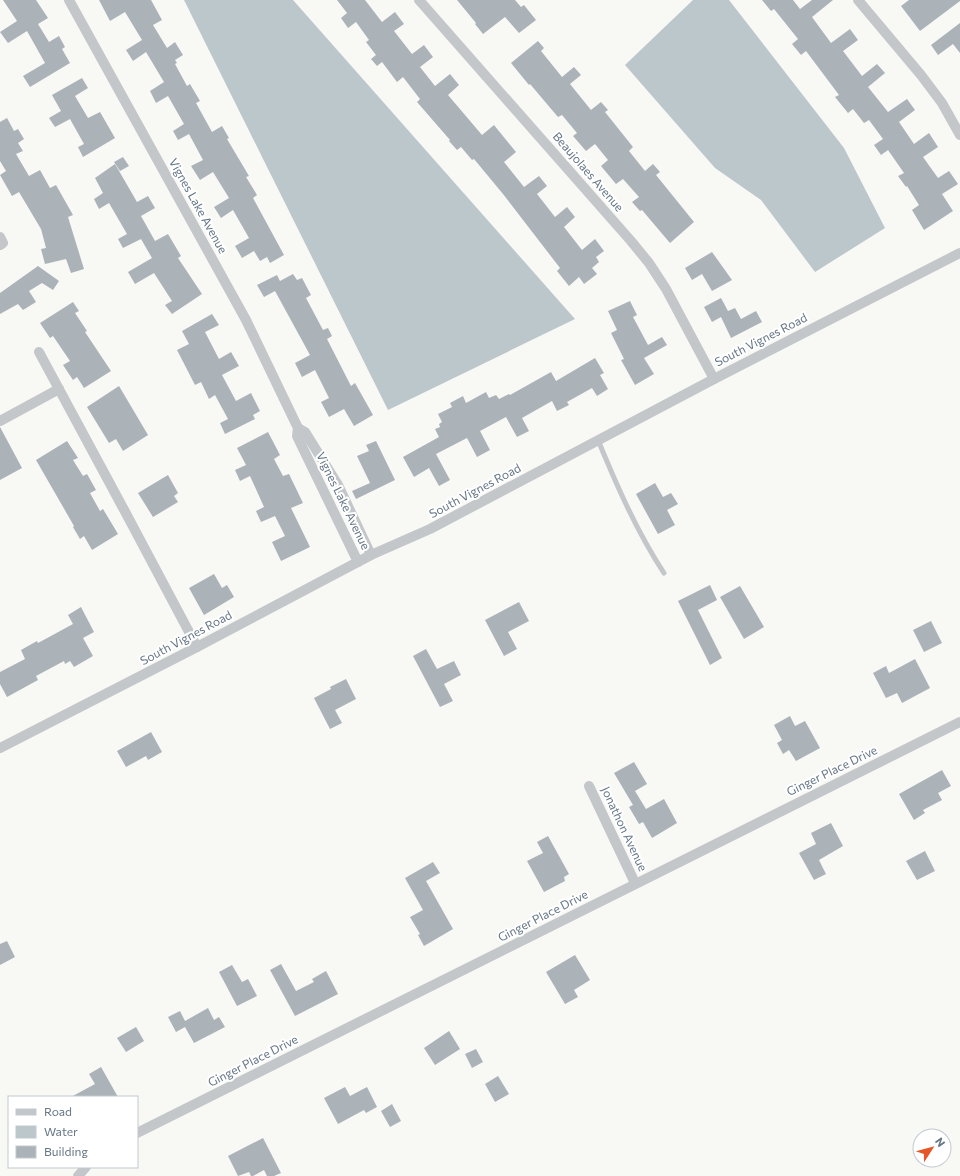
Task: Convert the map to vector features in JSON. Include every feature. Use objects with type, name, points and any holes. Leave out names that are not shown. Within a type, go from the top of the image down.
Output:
[{"type":"street","name":"Vignes Lake Avenue","points":[[69,0],[242,314],[298,428],[298,436],[358,562]]},
{"type":"street","name":"Beaujolaes Avenue","points":[[419,0],[649,263],[671,298],[714,379]]},
{"type":"street","points":[[858,0],[921,75],[942,103],[960,135]]},
{"type":"street","name":"South Vignes Road","points":[[0,748],[358,562],[430,529],[714,379],[960,253]]},
{"type":"street","points":[[39,352],[197,647]]},
{"type":"street","points":[[0,421],[58,389]]},
{"type":"street","name":"Vignes Lake Avenue","points":[[298,428],[305,432],[338,485],[371,556]]},
{"type":"street","name":"Ginger Place Drive","points":[[138,1132],[960,722]]},
{"type":"street","name":"Jonathon Avenue","points":[[589,786],[635,883]]},
{"type":"street","points":[[78,1176],[85,1168]]},
{"type":"lane","points":[[598,440],[631,515],[664,573]]},
{"type":"water","points":[[184,0],[293,0],[575,319],[388,410]]},
{"type":"water","points":[[693,0],[729,0],[844,148],[885,228],[815,272],[761,200],[715,168],[625,65]]},
{"type":"building","points":[[3,0],[36,0],[48,18],[38,24],[49,42],[59,36],[65,47],[62,49],[70,63],[30,87],[23,76],[45,63],[27,31],[8,43],[0,32],[17,21]]},
{"type":"building","points":[[99,0],[151,0],[162,20],[153,25],[167,48],[175,42],[183,55],[175,60],[177,63],[175,64],[187,86],[190,84],[200,101],[196,103],[212,132],[222,126],[229,138],[227,139],[249,176],[246,177],[257,195],[253,198],[284,255],[270,263],[267,257],[260,261],[254,251],[242,258],[235,246],[249,238],[233,210],[221,218],[214,207],[229,198],[213,172],[200,180],[191,166],[203,160],[189,134],[178,140],[173,131],[184,124],[168,96],[156,103],[150,91],[164,82],[146,52],[133,61],[126,50],[142,40],[125,12],[110,21]]},
{"type":"building","points":[[337,0],[365,0],[382,22],[395,12],[404,24],[394,31],[412,54],[424,45],[433,57],[420,67],[435,86],[450,74],[459,85],[448,95],[482,135],[494,125],[516,152],[504,162],[524,187],[539,176],[547,186],[537,194],[555,217],[567,207],[575,217],[564,227],[582,250],[595,239],[604,251],[596,257],[599,262],[592,268],[597,274],[584,284],[579,277],[569,286],[557,271],[560,268],[503,194],[474,159],[472,160],[461,147],[457,150],[449,141],[450,140],[417,102],[420,99],[403,77],[397,82],[382,62],[377,66],[371,59],[376,55],[366,42],[369,40],[356,22],[348,28],[341,18],[347,13]]},
{"type":"building","points":[[457,0],[515,0],[521,7],[524,5],[536,20],[519,33],[505,17],[483,34]]},
{"type":"building","points":[[762,0],[793,0],[800,9],[812,0],[833,0],[812,17],[831,43],[850,29],[858,40],[843,51],[862,76],[877,64],[885,73],[868,87],[888,112],[907,99],[915,110],[899,122],[914,144],[929,133],[938,147],[923,157],[938,178],[949,171],[958,184],[942,194],[953,211],[924,230],[912,210],[919,205],[907,186],[906,187],[898,176],[904,173],[888,150],[881,155],[874,145],[883,139],[869,120],[864,123],[853,109],[848,113],[835,97],[839,95],[806,51],[801,55],[792,44],[798,39],[774,9],[771,11]]},
{"type":"building","points":[[909,0],[960,1],[920,31],[901,6]]},
{"type":"building","points":[[960,23],[960,53],[953,44],[938,55],[931,45]]},
{"type":"building","points":[[538,41],[544,48],[541,51],[562,77],[574,67],[581,75],[570,84],[591,110],[601,102],[608,110],[605,112],[633,147],[629,151],[645,171],[653,164],[660,172],[656,175],[694,222],[670,243],[642,210],[640,211],[632,202],[639,197],[623,179],[616,184],[601,166],[608,160],[595,144],[586,151],[573,136],[577,133],[562,115],[558,117],[511,63]]},
{"type":"building","points":[[82,78],[88,88],[75,96],[88,118],[100,112],[115,138],[83,157],[78,147],[84,144],[70,119],[55,127],[49,118],[61,111],[52,95]]},
{"type":"building","points":[[7,118],[14,131],[18,129],[24,139],[18,143],[23,151],[16,154],[29,176],[40,170],[50,188],[56,185],[73,215],[68,217],[84,269],[71,273],[66,259],[45,264],[41,249],[46,248],[41,229],[19,192],[12,196],[0,175],[6,171],[0,161],[0,122]]},
{"type":"building","points":[[123,157],[129,166],[120,171],[114,162]]},
{"type":"building","points":[[115,164],[137,202],[148,196],[155,208],[141,216],[155,241],[168,234],[181,256],[178,258],[202,294],[172,314],[165,305],[172,301],[154,273],[135,284],[128,272],[152,258],[141,239],[123,248],[118,239],[127,234],[109,203],[99,209],[94,199],[103,193],[95,178]]},
{"type":"building","points":[[712,252],[732,280],[712,291],[702,274],[692,280],[685,268]]},
{"type":"building","points":[[38,266],[59,281],[53,290],[42,283],[29,291],[36,302],[23,310],[18,304],[0,314],[0,293]]},
{"type":"building","points":[[293,274],[297,280],[302,278],[311,295],[306,298],[323,330],[328,328],[332,336],[327,339],[351,386],[355,383],[373,415],[354,426],[344,409],[329,417],[321,402],[329,398],[315,370],[302,377],[295,363],[310,355],[275,291],[264,297],[257,285],[277,275],[280,281]]},
{"type":"building","points":[[721,298],[728,311],[735,308],[741,319],[756,311],[762,322],[731,338],[721,317],[712,322],[704,307]]},
{"type":"building","points":[[630,301],[637,315],[633,317],[648,345],[662,337],[667,345],[644,358],[654,374],[635,385],[621,360],[624,359],[611,333],[617,330],[608,311]]},
{"type":"building","points":[[73,302],[79,311],[75,313],[87,331],[85,332],[111,371],[84,388],[77,377],[73,380],[63,365],[70,361],[53,336],[50,338],[40,323]]},
{"type":"building","points":[[212,314],[219,325],[205,332],[219,359],[231,352],[239,366],[222,375],[236,401],[251,393],[260,411],[253,415],[255,419],[225,434],[220,423],[228,419],[215,395],[209,399],[201,382],[195,385],[177,350],[189,344],[182,331]]},
{"type":"building","points":[[595,358],[604,373],[600,375],[608,389],[597,396],[592,388],[567,402],[569,405],[557,411],[552,401],[522,418],[529,431],[517,437],[506,417],[480,431],[490,450],[477,457],[467,438],[436,454],[450,480],[439,486],[429,468],[414,477],[403,457],[439,437],[435,429],[440,427],[439,424],[442,422],[438,414],[452,407],[450,403],[463,396],[466,403],[486,392],[489,398],[496,395],[499,399],[509,394],[510,395],[551,372],[556,381]]},
{"type":"building","points":[[119,386],[148,435],[123,451],[116,439],[109,443],[87,407]]},
{"type":"building","points":[[0,427],[22,468],[0,480]]},
{"type":"building","points":[[268,432],[280,455],[274,459],[283,476],[289,474],[303,503],[291,508],[310,547],[281,561],[272,542],[285,536],[275,516],[261,522],[256,511],[264,507],[250,476],[240,481],[235,470],[246,465],[237,448]]},
{"type":"building","points":[[67,441],[78,458],[73,460],[83,476],[87,474],[96,490],[90,493],[100,511],[103,509],[118,534],[92,550],[84,536],[80,539],[36,460]]},
{"type":"building","points":[[376,441],[395,480],[356,499],[352,491],[370,483],[357,456],[369,451],[366,445]]},
{"type":"building","points":[[168,475],[178,493],[174,496],[178,502],[153,517],[138,493]]},
{"type":"building","points":[[655,483],[663,497],[671,493],[678,504],[667,510],[675,525],[658,534],[636,494]]},
{"type":"building","points":[[214,574],[222,588],[227,585],[234,597],[204,615],[189,588]]},
{"type":"building","points":[[710,585],[717,600],[698,610],[722,658],[710,665],[678,601]]},
{"type":"building","points":[[740,586],[764,627],[744,639],[720,597]]},
{"type":"building","points":[[519,602],[529,621],[508,632],[517,649],[504,656],[485,620]]},
{"type":"building","points":[[81,607],[94,632],[83,638],[93,656],[74,667],[70,661],[65,664],[64,661],[36,676],[38,680],[7,697],[0,684],[0,672],[25,659],[21,650],[37,641],[38,643],[73,624],[68,615]]},
{"type":"building","points":[[931,621],[942,643],[924,652],[913,630]]},
{"type":"building","points":[[426,649],[437,669],[454,661],[461,675],[444,684],[453,701],[440,707],[413,656]]},
{"type":"building","points":[[915,659],[930,688],[902,703],[897,693],[886,698],[873,673],[886,666],[889,673]]},
{"type":"building","points":[[346,679],[356,699],[335,710],[342,723],[330,729],[314,698],[331,689],[330,687]]},
{"type":"building","points":[[790,716],[795,726],[805,721],[820,748],[796,761],[789,750],[783,754],[777,743],[782,740],[774,725]]},
{"type":"building","points":[[151,732],[162,752],[148,760],[146,756],[126,767],[117,751]]},
{"type":"building","points":[[634,762],[647,784],[635,791],[646,809],[664,799],[677,823],[652,838],[643,822],[639,824],[629,807],[633,805],[614,773]]},
{"type":"building","points":[[942,770],[951,786],[938,793],[942,800],[923,810],[925,813],[914,820],[899,794]]},
{"type":"building","points":[[831,823],[843,846],[819,860],[826,874],[814,880],[799,853],[816,844],[811,833]]},
{"type":"building","points":[[548,836],[569,874],[564,877],[565,881],[544,892],[527,861],[543,853],[537,842]]},
{"type":"building","points":[[925,851],[935,871],[917,880],[906,861]]},
{"type":"building","points":[[433,862],[440,873],[426,881],[453,929],[424,946],[418,935],[420,934],[410,917],[423,910],[405,878]]},
{"type":"building","points":[[7,941],[15,957],[0,965],[0,944]]},
{"type":"building","points":[[575,955],[590,980],[574,990],[578,997],[565,1004],[546,972]]},
{"type":"building","points":[[281,964],[296,991],[314,982],[312,979],[326,971],[338,994],[295,1016],[270,970]]},
{"type":"building","points":[[232,965],[242,982],[248,979],[257,996],[237,1006],[219,972]]},
{"type":"building","points":[[208,1008],[214,1020],[219,1017],[225,1027],[194,1043],[185,1027],[176,1032],[168,1017],[180,1011],[185,1021]]},
{"type":"building","points":[[136,1027],[144,1041],[126,1052],[117,1038]]},
{"type":"building","points":[[449,1031],[460,1049],[435,1065],[424,1048]]},
{"type":"building","points":[[476,1049],[483,1062],[472,1068],[465,1054]]},
{"type":"building","points":[[101,1067],[117,1096],[73,1096],[95,1084],[89,1074]]},
{"type":"building","points":[[498,1076],[509,1094],[495,1102],[485,1084]]},
{"type":"building","points":[[345,1087],[350,1096],[367,1087],[377,1107],[366,1113],[364,1110],[338,1124],[324,1098]]},
{"type":"building","points":[[392,1104],[401,1121],[390,1127],[381,1111]]},
{"type":"building","points":[[263,1138],[281,1173],[274,1176],[267,1176],[264,1170],[253,1176],[251,1176],[249,1172],[238,1176],[228,1156]]}]
